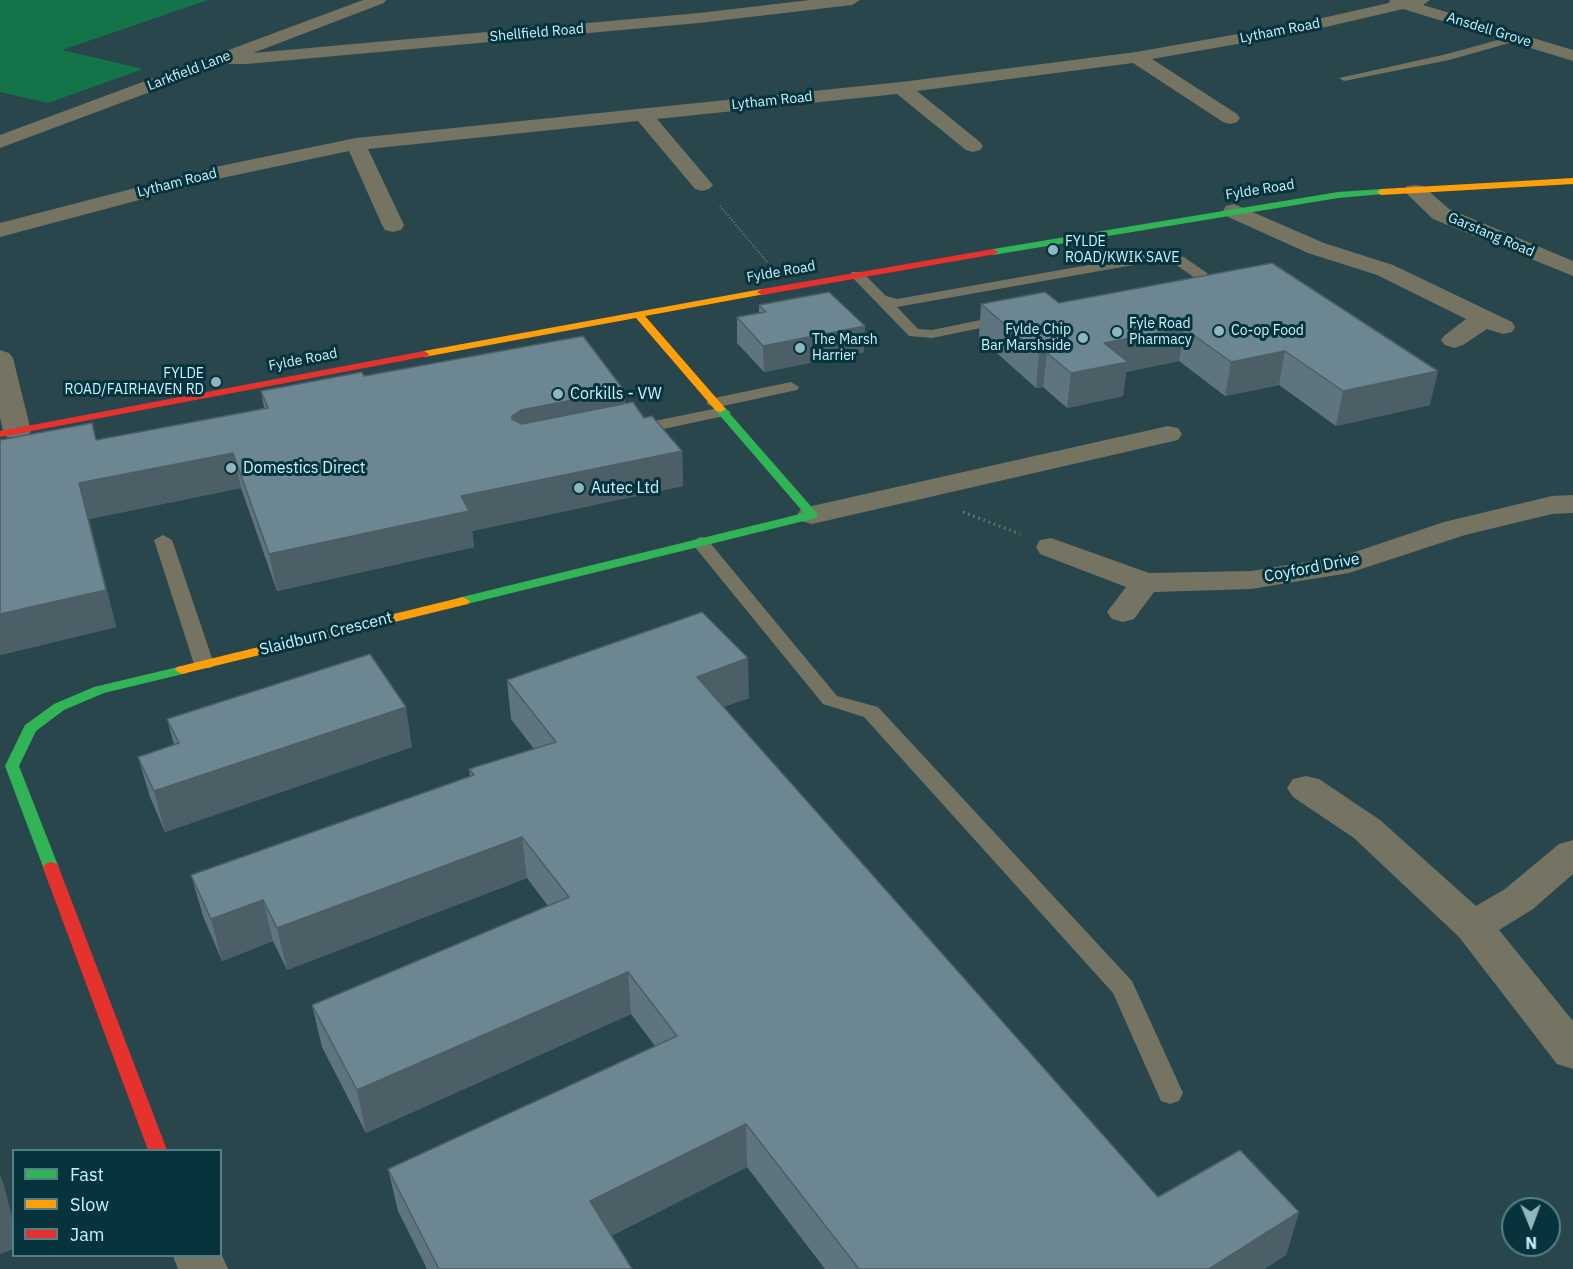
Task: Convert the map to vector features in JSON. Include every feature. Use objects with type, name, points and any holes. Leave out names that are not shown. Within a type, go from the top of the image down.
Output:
[{"type":"street","name":"Larkfield Lane","points":[[0,142],[378,0]]},
{"type":"street","name":"Shellfield Road","points":[[220,58],[247,59],[317,53],[687,19],[852,0]]},
{"type":"street","name":"Ansdell Grove","points":[[1405,2],[1573,56]]},
{"type":"street","name":"Lytham Road","points":[[0,230],[220,172],[356,144],[901,88],[1136,57],[1300,28],[1405,2]]},
{"type":"street","points":[[285,34],[317,53]]},
{"type":"street","points":[[1136,57],[1230,118]]},
{"type":"street","points":[[901,88],[973,146]]},
{"type":"street","points":[[643,115],[702,185]]},
{"type":"street","points":[[356,144],[393,225]]},
{"type":"street","name":"Fylde Road","points":[[8,433],[638,314],[1234,211],[1338,195],[1573,181]]},
{"type":"street","name":"Garstang Road","points":[[1415,191],[1441,214],[1573,269]]},
{"type":"street","points":[[1234,211],[1316,248],[1385,270],[1503,327]]},
{"type":"street","points":[[638,314],[812,515],[1168,434]]},
{"type":"street","points":[[1454,340],[1478,325],[1479,315]]},
{"type":"street","points":[[0,358],[8,433]]},
{"type":"street","name":"Coyford Drive","points":[[1051,547],[1145,584],[1251,580],[1349,564],[1455,528],[1552,505],[1573,504]]},
{"type":"street","name":"Slaidburn Crescent","points":[[158,1149],[12,766],[30,728],[59,707],[99,690],[812,515]]},
{"type":"street","points":[[1123,612],[1145,584]]},
{"type":"street","points":[[1306,788],[1367,829],[1473,927],[1573,1052]]},
{"type":"street","points":[[1473,927],[1519,899],[1573,854]]},
{"type":"lane","points":[[1344,78],[1449,57],[1516,38]]},
{"type":"lane","points":[[883,300],[897,303],[1156,257],[1179,260],[1202,276],[1202,281],[1167,288]]},
{"type":"lane","points":[[857,275],[914,333],[932,334],[1014,318]]},
{"type":"lane","points":[[618,433],[791,387]]},
{"type":"lane","points":[[163,540],[204,664]]},
{"type":"lane","points":[[700,542],[830,700],[871,712],[1123,988],[1170,1093]]},
{"type":"path","points":[[702,185],[788,287]]},
{"type":"path","points":[[912,492],[1051,547]]},
{"type":"green space","points":[[0,0],[208,0],[62,50],[143,69],[48,103],[0,92]]},
{"type":"building","points":[[1272,263],[1438,371],[1343,391],[1285,351],[1231,362],[1184,328],[1104,343],[1128,362],[1071,373],[1047,353],[1039,354],[981,304],[1045,292],[1059,303]]},
{"type":"building","points":[[829,292],[865,326],[763,346],[737,317],[766,312],[759,305]]},
{"type":"building","points":[[583,336],[624,390],[521,410],[512,416],[512,419],[522,424],[633,402],[644,418],[652,416],[682,451],[461,496],[469,511],[269,554],[233,453],[79,483],[106,590],[0,614],[0,440],[92,423],[96,440],[268,408],[261,391],[362,372],[364,376]]},
{"type":"building","points":[[702,612],[748,658],[697,677],[1158,1197],[1240,1150],[1299,1212],[1209,1269],[859,1269],[746,1124],[590,1201],[632,1269],[439,1269],[388,1169],[677,1036],[628,972],[357,1090],[312,1005],[569,897],[522,837],[277,928],[263,900],[211,919],[191,875],[474,775],[469,769],[556,742],[507,680]]},
{"type":"building","points":[[370,654],[406,707],[154,791],[138,757],[179,743],[167,719]]},
{"type":"traffic: fast","points":[[993,252],[1338,195],[1381,192]]},
{"type":"traffic: fast","points":[[463,601],[812,515],[720,409]]},
{"type":"traffic: fast","points":[[51,868],[12,766],[30,728],[59,707],[99,690],[182,670]]},
{"type":"traffic: slow","points":[[1381,192],[1573,181]]},
{"type":"traffic: slow","points":[[424,354],[762,292]]},
{"type":"traffic: slow","points":[[638,314],[720,409]]},
{"type":"traffic: slow","points":[[182,670],[463,601]]},
{"type":"traffic: jam","points":[[762,292],[993,252]]},
{"type":"traffic: jam","points":[[0,434],[424,354]]},
{"type":"traffic: jam","points":[[51,868],[158,1149]]},
{"type":"place","name":"FYLDE ROAD/KWIK SAVE","points":[[1053,250]]},
{"type":"place","name":"Co-op Food","points":[[1219,331]]},
{"type":"place","name":"Fyle Road Pharmacy","points":[[1117,332]]},
{"type":"place","name":"Fylde Chip Bar Marshside","points":[[1083,338]]},
{"type":"place","name":"The Marsh Harrier","points":[[800,348]]},
{"type":"place","name":"FYLDE ROAD/FAIRHAVEN RD","points":[[216,382]]},
{"type":"place","name":"Corkills - VW","points":[[558,394]]},
{"type":"place","name":"Domestics Direct","points":[[231,468]]},
{"type":"place","name":"Autec Ltd","points":[[579,488]]}]
